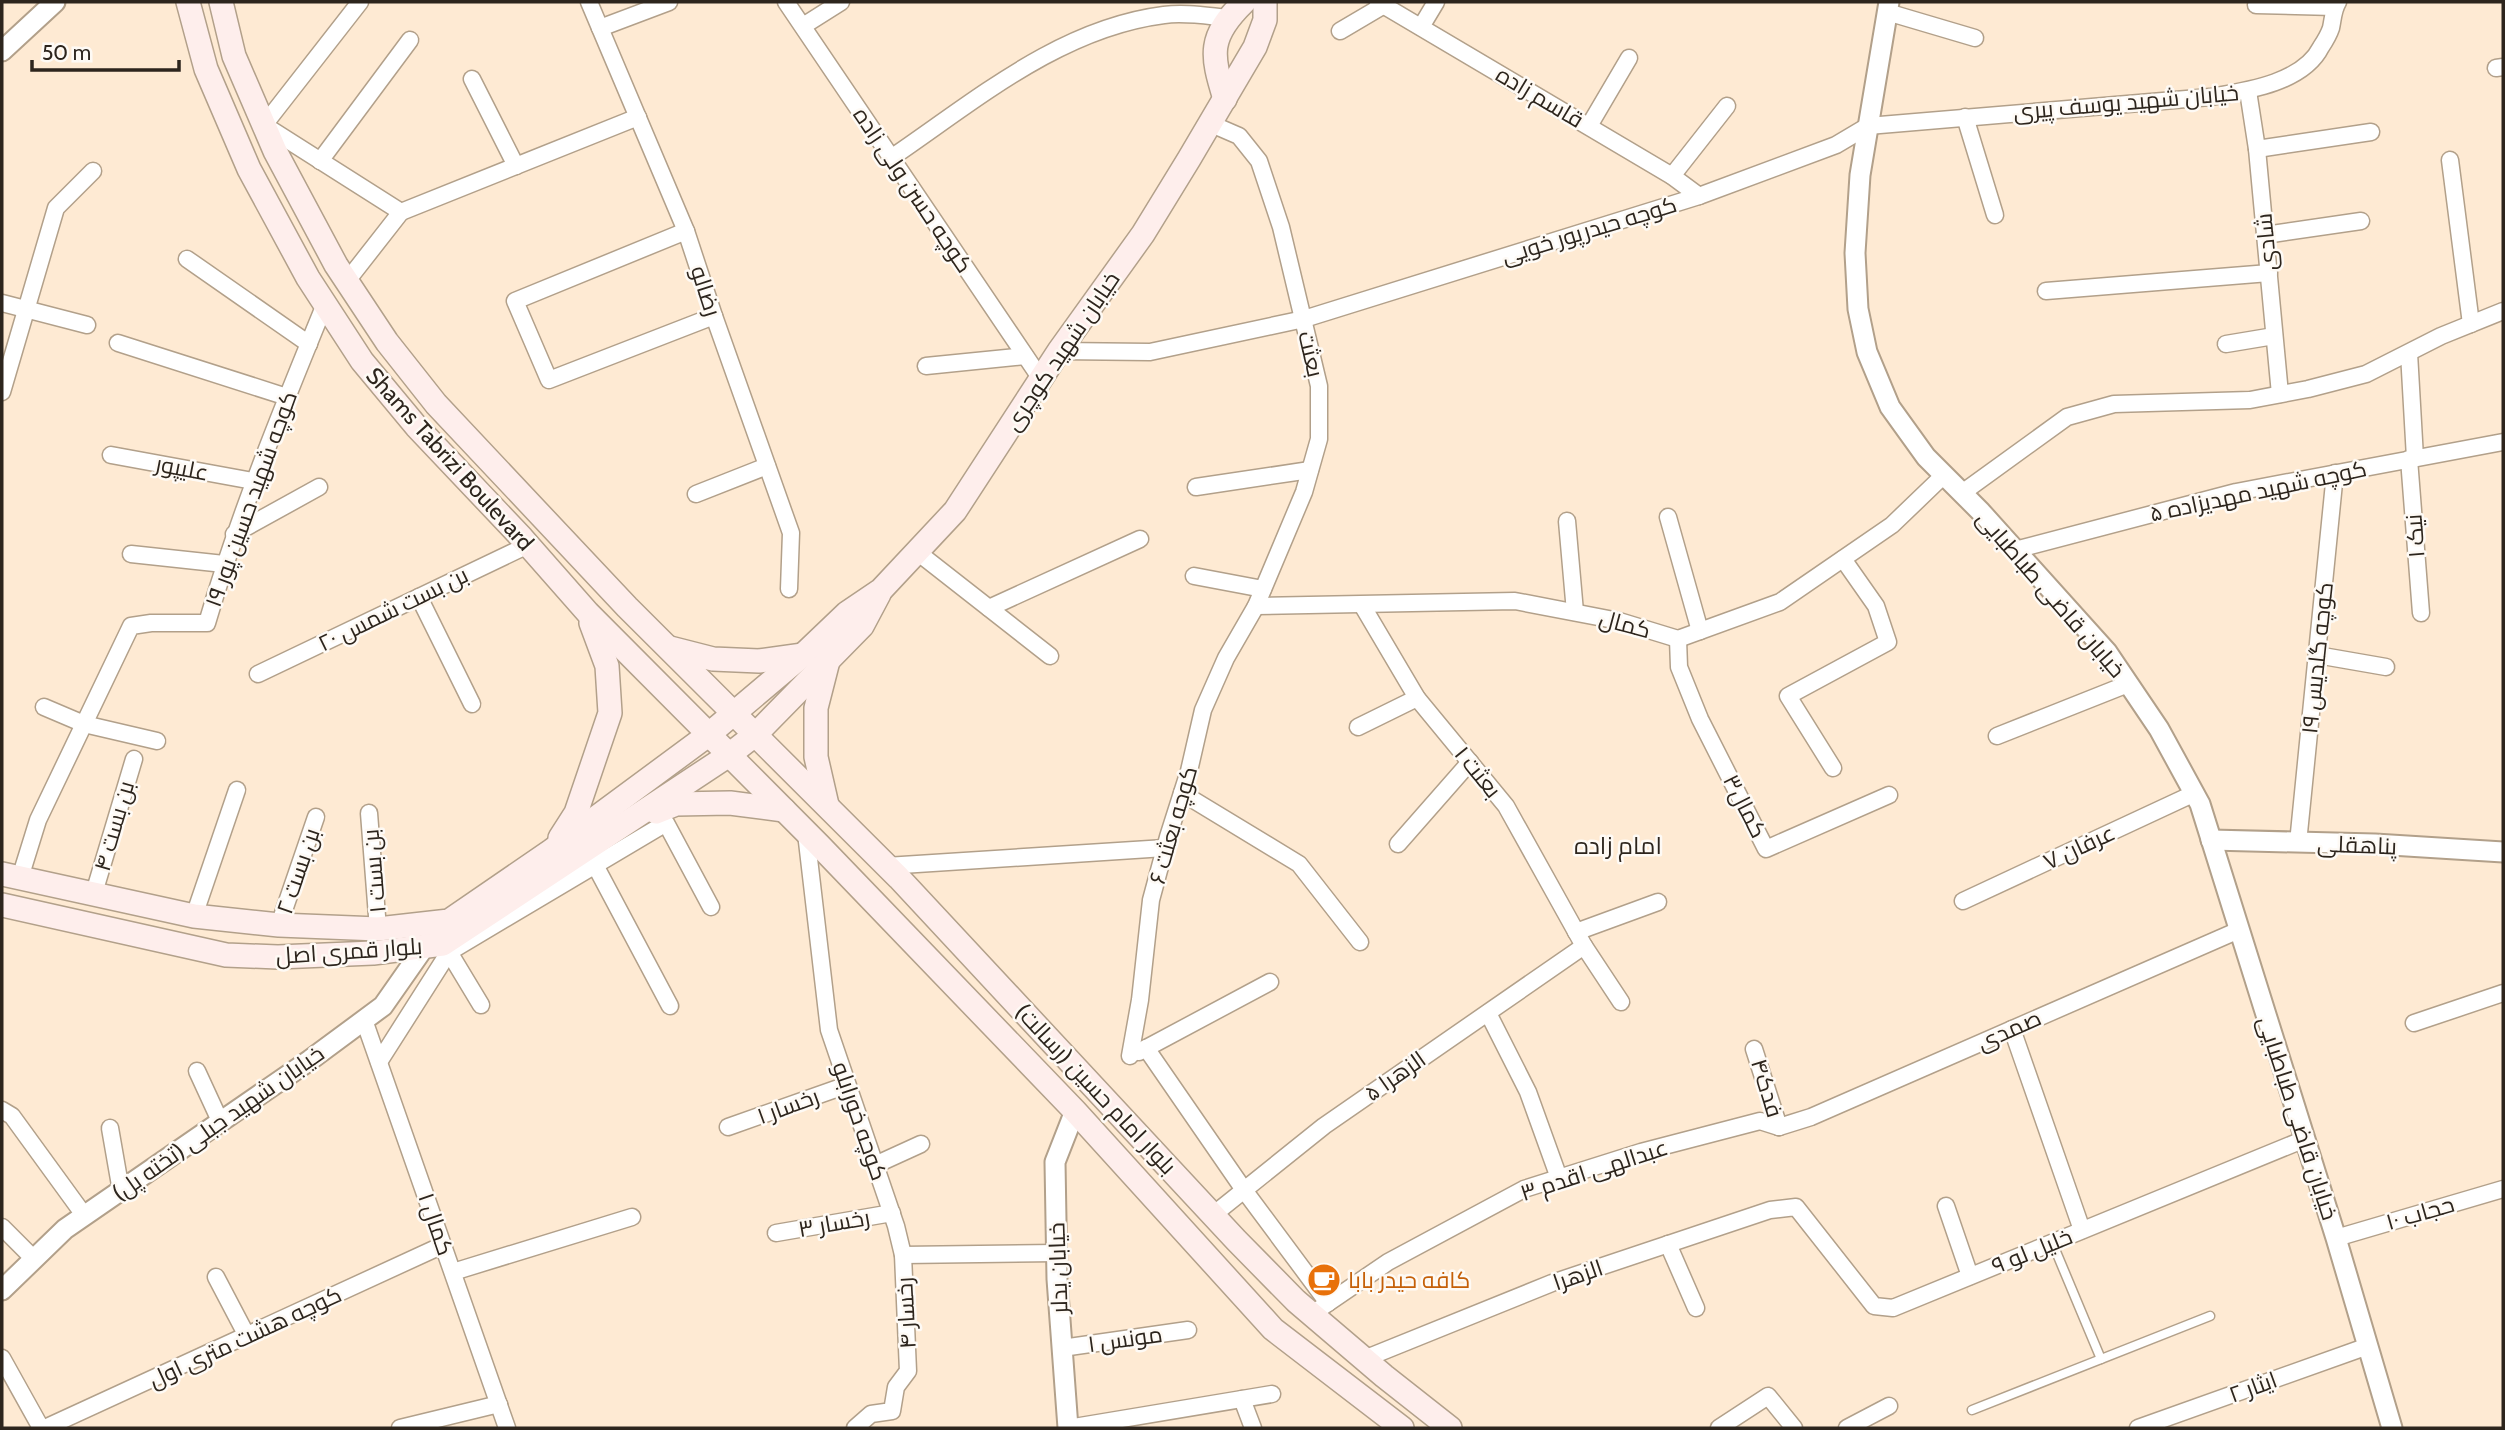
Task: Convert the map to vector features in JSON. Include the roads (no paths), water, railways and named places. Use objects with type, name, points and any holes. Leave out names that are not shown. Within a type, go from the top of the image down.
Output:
[{"type":"main road","name":"Shams Tabrizi Boulevard","points":[[188,2],[206,69],[249,169],[308,278],[362,361],[416,426],[588,613],[729,755]]},
{"type":"main road","name":"Shams Tabrizi Boulevard","points":[[220,2],[234,56],[287,174],[347,281],[387,342],[436,404],[543,520],[756,734]]},
{"type":"main road","name":"خیابان شهید کوچری","points":[[708,735],[803,655],[847,613],[881,590],[955,511],[1059,351],[1143,234],[1255,47],[1265,20],[1265,2]]},
{"type":"main road","points":[[1225,99],[1215,66],[1216,44],[1219,29],[1236,10]]},
{"type":"main road","name":"خیابان شهید کوچری","points":[[729,755],[756,734],[862,626],[881,590]]},
{"type":"main road","points":[[551,851],[576,813],[610,713],[607,666],[588,613]]},
{"type":"main road","points":[[670,648],[713,659],[747,660],[803,655]]},
{"type":"main road","points":[[827,805],[816,757],[816,708],[828,660]]},
{"type":"main road","name":"بلوار امام حسین (رسالت)","points":[[756,734],[886,866],[1213,1215],[1320,1308],[1364,1359],[1450,1428]]},
{"type":"main road","name":"بلوار قمری اصل","points":[[11,876],[194,916],[279,925],[378,929],[449,921],[551,851],[708,735]]},
{"type":"main road","name":"بلوار قمری اصل","points":[[2,905],[226,955],[278,957],[373,953],[443,944],[729,755]]},
{"type":"main road","name":"بلوار امام حسین (رسالت)","points":[[729,755],[1075,1111],[1273,1329],[1402,1428]]},
{"type":"main road","points":[[626,823],[676,804],[730,803],[784,810]]},
{"type":"street","points":[[2,51],[55,2]]},
{"type":"street","points":[[360,2],[264,125],[401,212]]},
{"type":"street","name":"رضالو","points":[[590,2],[686,230],[713,316],[791,533],[789,589]]},
{"type":"street","points":[[600,28],[669,2]]},
{"type":"street","name":"کوچه حسن ولی زاده","points":[[786,2],[1041,379]]},
{"type":"street","points":[[803,26],[841,2]]},
{"type":"street","points":[[1421,27],[1436,2]]},
{"type":"street","points":[[1340,31],[1381,3]]},
{"type":"street","name":"قاسم زاده","points":[[1381,3],[1672,176],[1699,196]]},
{"type":"street","points":[[2256,5],[2336,4]]},
{"type":"street","name":"خیابان شهید یوسف پیری","points":[[1868,127],[2210,97],[2248,91],[2277,82],[2302,68],[2319,52],[2330,30],[2336,4]]},
{"type":"street","points":[[1888,7],[1975,38]]},
{"type":"street","name":"خیابان قاضی طباطبایی","points":[[1888,7],[1860,175],[1855,253],[1858,309],[1867,352],[1890,407],[1926,457],[2107,652],[2159,729],[2200,804],[2336,1238],[2392,1428]]},
{"type":"street","points":[[891,158],[1059,47],[1105,27],[1165,15],[1236,10]]},
{"type":"street","points":[[320,161],[410,40]]},
{"type":"street","points":[[1589,126],[1629,58]]},
{"type":"street","points":[[472,79],[516,166]]},
{"type":"street","name":"شادی","points":[[2248,91],[2257,149],[2280,394]]},
{"type":"street","points":[[1672,176],[1727,106]]},
{"type":"street","points":[[347,281],[401,212],[638,117]]},
{"type":"street","points":[[1965,117],[1996,215]]},
{"type":"street","name":"بعثت","points":[[1209,123],[1239,136],[1259,161],[1281,227],[1319,386],[1319,439],[1311,470],[1256,606]]},
{"type":"street","name":"کوچه حیدرپور خویی","points":[[1059,351],[1150,352],[1304,319],[1699,196],[1836,145],[1868,127]]},
{"type":"street","points":[[2257,149],[2371,132]]},
{"type":"street","points":[[2450,160],[2471,324]]},
{"type":"street","points":[[2,392],[56,208],[93,171]]},
{"type":"street","points":[[2265,234],[2361,222]]},
{"type":"street","points":[[686,230],[515,301],[549,380],[713,316]]},
{"type":"street","points":[[187,259],[309,344]]},
{"type":"street","points":[[2046,291],[2269,273]]},
{"type":"street","points":[[2,303],[87,325]]},
{"type":"street","name":"کوچه شهید حسین پور ۱۹","points":[[84,724],[131,626],[151,623],[207,623],[253,481],[325,304]]},
{"type":"street","points":[[1962,493],[2067,417],[2114,404],[2250,400],[2367,374],[2441,336],[2503,311]]},
{"type":"street","points":[[2226,344],[2274,336]]},
{"type":"street","points":[[118,343],[287,397]]},
{"type":"street","name":"نیک ۱","points":[[2409,353],[2421,613]]},
{"type":"street","points":[[926,366],[1025,356]]},
{"type":"street","name":"کوچه شهید مهدیزاده ۵","points":[[2015,550],[2236,492],[2503,442]]},
{"type":"street","name":"علیپور","points":[[111,455],[253,481]]},
{"type":"street","points":[[696,494],[768,466]]},
{"type":"street","points":[[1196,487],[1311,470]]},
{"type":"street","name":"کوچه گلدیس ۱۹","points":[[2298,843],[2335,473]]},
{"type":"street","name":"کمال","points":[[1256,606],[1515,601],[1619,621],[1678,639],[1780,602],[1892,525],[1944,475]]},
{"type":"street","points":[[234,534],[319,487]]},
{"type":"street","points":[[1668,517],[1700,631]]},
{"type":"street","points":[[1567,521],[1575,612]]},
{"type":"street","points":[[989,608],[1140,539]]},
{"type":"street","name":"بن بست شمس ۲۰","points":[[258,674],[528,545]]},
{"type":"street","points":[[916,551],[1050,656]]},
{"type":"street","points":[[131,554],[224,564]]},
{"type":"street","points":[[1833,768],[1788,696],[1888,642],[1876,606],[1843,559]]},
{"type":"street","points":[[1194,576],[1263,589]]},
{"type":"street","points":[[419,597],[472,704]]},
{"type":"street","name":"بعثت ۱","points":[[1362,605],[1417,698],[1506,806],[1580,939],[1621,1002]]},
{"type":"street","name":"کوچه بعثت ۶","points":[[1146,1048],[1130,1056],[1140,1000],[1151,900],[1203,710],[1226,657],[1256,606]]},
{"type":"street","name":"کمال۳","points":[[1678,639],[1679,667],[1700,719],[1766,849],[1889,794]]},
{"type":"street","points":[[2317,655],[2386,667]]},
{"type":"street","points":[[1997,736],[2128,684]]},
{"type":"street","points":[[1358,727],[1417,698]]},
{"type":"street","points":[[44,707],[84,724],[157,741]]},
{"type":"street","points":[[11,876],[84,724]]},
{"type":"street","name":"بن بست ۴","points":[[94,893],[134,759]]},
{"type":"street","points":[[1398,844],[1470,762]]},
{"type":"street","points":[[194,916],[237,790]]},
{"type":"street","points":[[1182,793],[1299,864],[1360,942]]},
{"type":"street","name":"عرفان ۷","points":[[1963,901],[2194,793]]},
{"type":"street","name":"بن بست ۱","points":[[369,813],[378,929]]},
{"type":"street","name":"بن بست ۲","points":[[279,925],[316,817]]},
{"type":"street","points":[[379,1062],[449,952],[666,823],[711,906]]},
{"type":"street","name":"کوچه خورابلو","points":[[806,832],[829,1030],[892,1213],[903,1255]]},
{"type":"street","name":"پناهقلی","points":[[2211,840],[2375,844],[2503,852]]},
{"type":"street","points":[[886,866],[1165,848]]},
{"type":"street","points":[[595,865],[670,1006]]},
{"type":"street","name":"الزهرا ۵","points":[[1213,1215],[1324,1126],[1488,1013],[1580,939],[1658,902]]},
{"type":"street","name":"صمدی","points":[[1779,1127],[1811,1116],[2239,930]]},
{"type":"street","name":"خیابان شهید جبلی (تخته پل)","points":[[2,1290],[65,1229],[383,1006],[425,946]]},
{"type":"street","points":[[449,952],[481,1004]]},
{"type":"street","points":[[1270,982],[1146,1048],[1244,1190],[1320,1308]]},
{"type":"street","points":[[2414,1023],[2503,993]]},
{"type":"street","points":[[1488,1013],[1528,1092],[1559,1178]]},
{"type":"street","name":"کمال ۱","points":[[364,1020],[507,1428]]},
{"type":"street","points":[[2012,1029],[2082,1230]]},
{"type":"street","name":"فدک۴","points":[[1754,1049],[1779,1127]]},
{"type":"street","points":[[197,1071],[220,1121]]},
{"type":"street","name":"رخسار ۱","points":[[728,1127],[847,1084]]},
{"type":"street","points":[[2,1110],[12,1116],[84,1215]]},
{"type":"street","name":"خیابان یدلر","points":[[1068,1428],[1056,1253],[1055,1162],[1075,1111]]},
{"type":"street","name":"عبدالهی اقدم ۳","points":[[1320,1308],[1399,1256],[1524,1189],[1641,1152],[1760,1121],[1779,1127]]},
{"type":"street","points":[[110,1128],[121,1191]]},
{"type":"street","name":"خلیل لو ۹","points":[[1796,1207],[1874,1306],[1893,1308],[2305,1139]]},
{"type":"street","points":[[875,1165],[921,1144]]},
{"type":"street","name":"حجاب ۱۰","points":[[2336,1238],[2503,1189]]},
{"type":"street","points":[[1946,1206],[1970,1276]]},
{"type":"street","name":"الزهرا","points":[[1364,1359],[1552,1283],[1770,1210],[1796,1207]]},
{"type":"street","name":"رخسار ۳","points":[[776,1233],[892,1213]]},
{"type":"street","points":[[453,1272],[632,1217]]},
{"type":"street","points":[[2,1227],[34,1259]]},
{"type":"street","points":[[1668,1244],[1696,1308]]},
{"type":"street","name":"کوچه هشت متری اول","points":[[43,1428],[443,1245]]},
{"type":"street","points":[[903,1255],[1056,1253]]},
{"type":"street","name":"رخسار ۴","points":[[855,1428],[871,1414],[892,1411],[896,1387],[908,1371],[903,1255]]},
{"type":"street","points":[[216,1277],[247,1336]]},
{"type":"street","name":"مونس ۱","points":[[1062,1348],[1188,1330]]},
{"type":"street","name":"ایثار ۲","points":[[2138,1428],[2368,1346]]},
{"type":"street","points":[[2,1358],[43,1428]]},
{"type":"street","points":[[1068,1428],[1272,1394]]},
{"type":"street","points":[[1719,1428],[1768,1396],[1794,1428]]},
{"type":"street","points":[[1242,1399],[1253,1428]]},
{"type":"street","points":[[400,1428],[499,1404]]},
{"type":"street","points":[[1847,1428],[1889,1406]]},
{"type":"lane","points":[[2052,1242],[2101,1359]]},
{"type":"lane","points":[[1972,1410],[2210,1316]]},
{"type":"place","name":"کافه حیدر بابا","points":[[1324,1280]]},
{"type":"district","name":"امام زاده","points":[[1618,845]]}]
